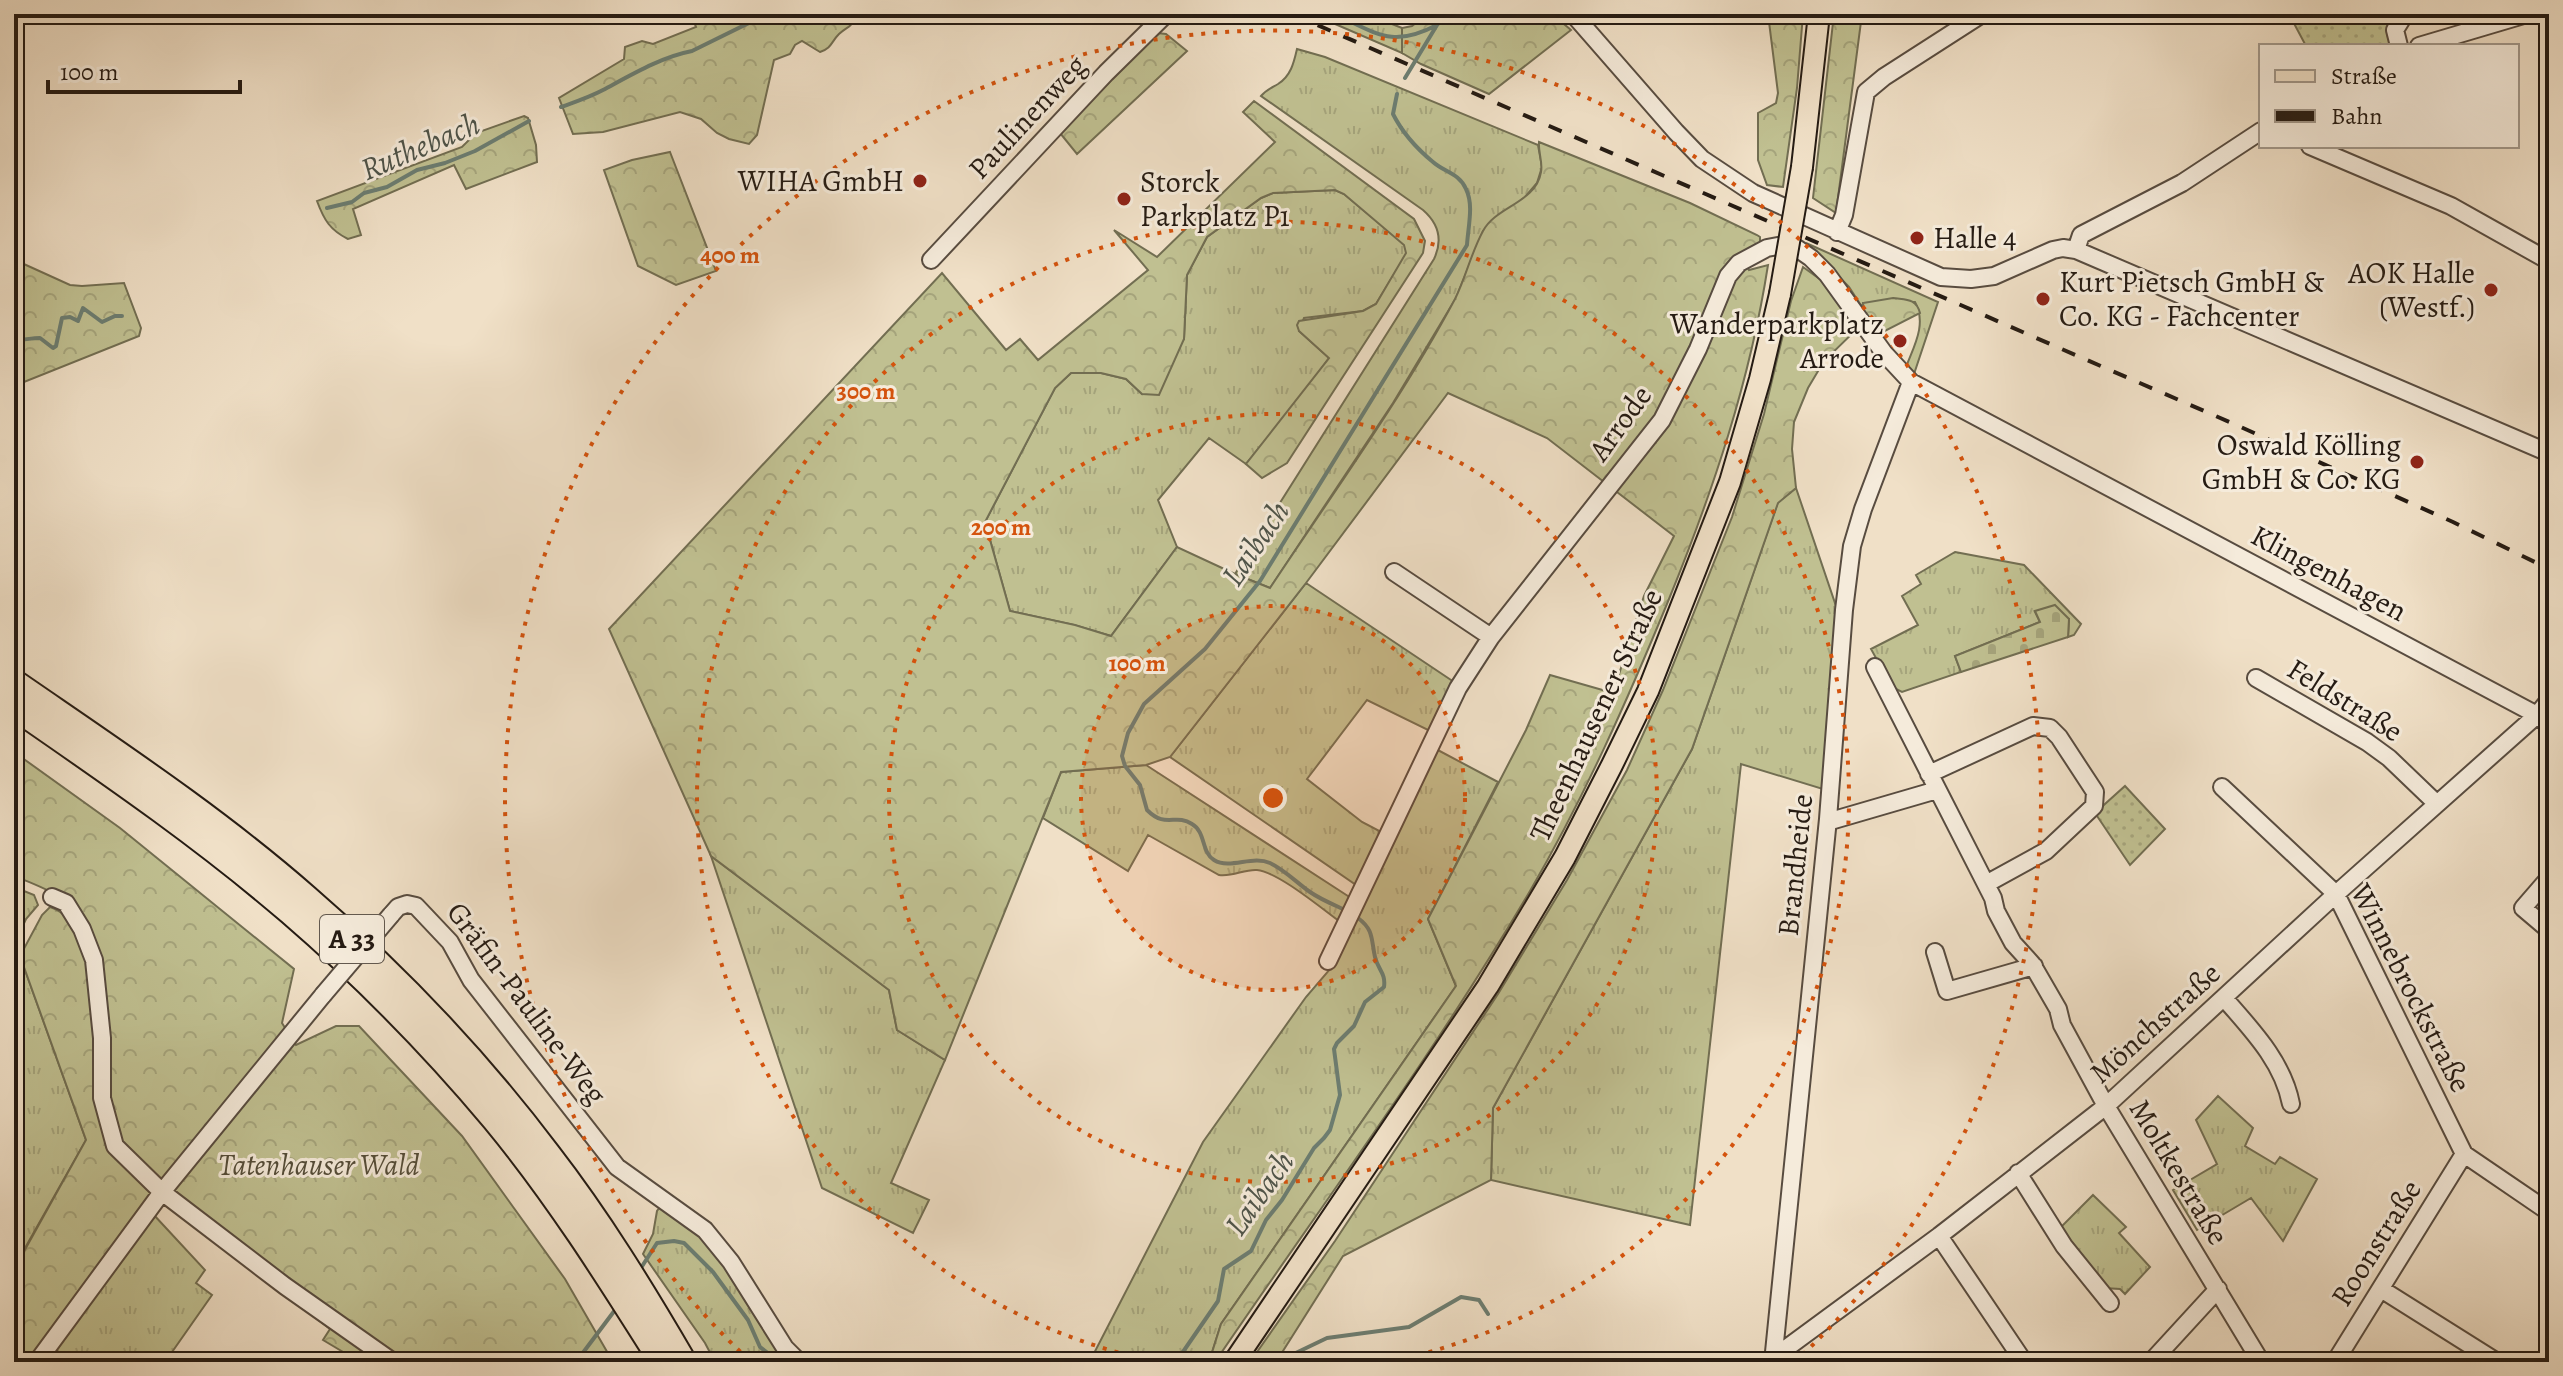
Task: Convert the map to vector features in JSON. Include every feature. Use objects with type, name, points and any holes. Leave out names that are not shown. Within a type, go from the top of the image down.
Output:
[{"type":"highway","name":"A 33","points":[[14,682],[235,838],[308,898],[387,972],[466,1054],[540,1143],[626,1285],[662,1362]]},
{"type":"highway","name":"A 33","points":[[14,707],[122,781],[224,857],[292,913],[377,993],[495,1120],[684,1362]]},
{"type":"main road","name":"Theenhausener Straße","points":[[1234,1362],[1488,986],[1565,857],[1648,691],[1730,482],[1760,379],[1780,294],[1802,167],[1819,14]]},
{"type":"street","name":"Paulinenweg","points":[[931,260],[1106,73],[1166,14]]},
{"type":"street","points":[[1573,14],[1702,159],[1753,193],[1837,232],[1941,277],[1971,279],[1994,276],[2053,250],[2076,250],[2549,453]]},
{"type":"street","points":[[1837,232],[1844,215],[1866,92],[1884,77],[1982,14]]},
{"type":"street","points":[[2398,44],[2395,30],[2405,14]]},
{"type":"street","points":[[2426,44],[2527,14]]},
{"type":"street","points":[[2076,250],[2081,235],[2182,183],[2259,132]]},
{"type":"street","points":[[2315,148],[2451,206],[2549,261]]},
{"type":"street","name":"Arrode","points":[[1328,961],[1458,688],[1491,637],[1662,420],[1698,349],[1728,276],[1739,263],[1753,254],[1783,245],[1798,249],[1834,283],[1884,353],[1911,382]]},
{"type":"street","name":"Klingenhagen","points":[[1911,382],[2543,720]]},
{"type":"street","name":"Brandheide","points":[[1773,1360],[1828,819],[1852,546],[1911,382]]},
{"type":"street","points":[[1394,572],[1491,637]]},
{"type":"street","name":"Moltkestraße","points":[[1875,667],[2013,943],[2034,966],[2106,1106],[2261,1362]]},
{"type":"street","name":"Feldstraße","points":[[2256,678],[2378,750],[2437,804]]},
{"type":"street","name":"Mönchstraße","points":[[1773,1360],[2106,1106],[2437,804],[2543,720],[2549,700]]},
{"type":"street","points":[[1929,774],[2033,726],[2050,728],[2059,737],[2095,792],[2094,806],[2046,851],[1986,884]]},
{"type":"street","name":"Winnebrockstraße","points":[[2222,787],[2336,894],[2464,1154],[2549,1212]]},
{"type":"street","points":[[1828,819],[1834,820],[1937,790]]},
{"type":"street","points":[[2549,878],[2523,908],[2549,930]]},
{"type":"street","points":[[52,897],[66,903],[82,929],[94,960],[102,1038],[102,1098],[115,1146],[162,1192],[285,1286],[393,1362]]},
{"type":"street","name":"Gräfin-Pauline-Weg","points":[[37,1362],[162,1192],[391,915],[398,907],[407,904],[416,906],[450,942],[471,980],[617,1167],[705,1230],[731,1262],[785,1348],[799,1362]]},
{"type":"street","points":[[1935,952],[1947,991],[2034,966]]},
{"type":"street","points":[[2224,998],[2263,1043],[2287,1083],[2291,1104]]},
{"type":"street","name":"Roonstraße","points":[[2335,1362],[2464,1154]]},
{"type":"street","points":[[2018,1173],[2064,1246],[2110,1303]]},
{"type":"street","points":[[1939,1236],[2024,1362]]},
{"type":"street","points":[[2151,1362],[2218,1289]]},
{"type":"street","points":[[2381,1289],[2497,1362]]},
{"type":"green space","points":[[691,14],[856,14],[851,25],[824,50],[820,52],[802,41],[795,45],[790,54],[774,60],[757,135],[749,144],[729,139],[701,119],[680,112],[603,132],[573,134],[559,98],[624,59],[625,47],[642,41],[653,44],[696,27]]},
{"type":"green space","points":[[1312,14],[1367,14],[1402,28],[1402,53]]},
{"type":"green space","points":[[1427,14],[1552,14],[1571,30],[1489,94],[1402,53],[1402,28],[1412,26]]},
{"type":"green space","points":[[1768,14],[1803,14],[1797,88],[1783,187],[1767,185],[1758,160],[1758,113],[1776,103],[1778,93]]},
{"type":"green space","points":[[1834,14],[1862,14],[1836,213],[1813,198]]},
{"type":"green space","points":[[2289,14],[2398,14],[2387,32],[2391,44],[2305,44]]},
{"type":"green space","points":[[1157,33],[1166,34],[1187,51],[1077,154],[1060,133]]},
{"type":"green space","points":[[1297,49],[1325,57],[1538,145],[1542,167],[1537,183],[1525,197],[1483,231],[1456,298],[1393,403],[1270,588],[1235,574],[1434,259],[1439,239],[1433,221],[1423,210],[1261,96],[1286,77]]},
{"type":"green space","points":[[1254,101],[1414,219],[1425,241],[1423,253],[1287,463],[1262,478],[1246,464],[1329,358],[1299,331],[1299,321],[1363,311],[1376,304],[1406,253],[1404,245],[1344,194],[1335,190],[1273,193],[1261,198],[1207,237],[1187,275],[1184,339],[1159,395],[1142,394],[1126,379],[1101,373],[1071,373],[1055,388],[985,522],[1010,611],[1111,636],[1177,547],[1270,588],[1366,446],[1434,337],[1455,299],[1483,231],[1497,216],[1532,191],[1538,182],[1541,168],[1539,142],[1690,203],[1757,235],[1760,243],[1741,256],[1749,270],[1768,265],[1740,393],[1700,518],[1638,674],[1569,820],[1494,951],[1417,1070],[1215,1362],[1209,1362],[1221,1324],[1456,986],[1428,919],[1526,730],[1550,675],[1613,693],[1644,596],[1674,536],[1547,438],[1448,393],[1306,583],[1170,757],[1146,765],[1061,772],[945,1060],[897,1030],[889,990],[711,856],[609,629],[942,273],[1006,350],[1020,339],[1038,360],[1148,270],[1114,230],[1157,257],[1275,142],[1243,112]]},
{"type":"green space","points":[[524,116],[528,118],[536,145],[537,162],[466,189],[454,165],[353,209],[361,235],[348,239],[332,228],[322,214],[317,201],[462,147],[476,133]]},
{"type":"green space","points":[[670,152],[716,271],[676,285],[638,266],[604,170]]},
{"type":"green space","points":[[1335,190],[1344,194],[1405,245],[1407,253],[1376,304],[1363,311],[1304,318],[1299,331],[1329,358],[1300,398],[1246,464],[1209,438],[1158,500],[1177,547],[1111,636],[1010,611],[985,522],[1055,388],[1071,373],[1101,373],[1126,379],[1142,394],[1184,339],[1187,275],[1207,237],[1261,198],[1273,193]]},
{"type":"green space","points":[[1806,243],[1938,302],[1914,374],[1906,367],[1920,327],[1915,302],[1863,303],[1862,307],[1849,287]]},
{"type":"green space","points":[[15,260],[70,285],[124,283],[141,328],[139,336],[14,386]]},
{"type":"green space","points":[[1803,267],[1821,280],[1858,328],[1824,361],[1808,388],[1794,422],[1792,449],[1796,488],[1778,503],[1692,749],[1493,1108],[1491,1180],[1343,1256],[1276,1362],[1250,1362],[1335,1241],[1498,994],[1567,880],[1627,770],[1663,690],[1732,517],[1764,414],[1791,301]]},
{"type":"green space","points":[[1893,298],[1913,302],[1920,313],[1879,334],[1864,311],[1863,303]]},
{"type":"green space","points":[[1796,488],[1838,612],[1826,790],[1741,764],[1690,1225],[1491,1180],[1493,1108],[1692,749],[1778,502]]},
{"type":"green space","points":[[1955,552],[2024,565],[2081,624],[2074,635],[2068,637],[2069,619],[2035,612],[2040,622],[1955,656],[1961,672],[1902,692],[1892,687],[1871,649],[1918,625],[1902,596],[1921,584],[1916,575]]},
{"type":"green space","points":[[1306,583],[1457,684],[1430,731],[1367,700],[1307,779],[1362,822],[1385,834],[1359,887],[1170,757]]},
{"type":"green space","points":[[2055,605],[2069,619],[2068,637],[1961,672],[1955,656],[2040,622],[2035,611]]},
{"type":"green space","points":[[1434,748],[1498,782],[1428,919],[1456,986],[1221,1324],[1209,1362],[1090,1361],[1203,1142],[1306,997],[1337,961]]},
{"type":"green space","name":"Tatenhauser Wald","points":[[14,752],[120,828],[294,969],[282,1023],[296,1045],[336,1026],[359,1026],[462,1136],[565,1279],[613,1362],[360,1362],[323,1340],[330,1329],[165,1199],[55,1349],[71,1362],[14,1362],[14,1263],[17,1264],[86,1140],[20,956],[42,915],[50,907],[69,921],[88,956],[88,939],[81,918],[66,902],[14,876]]},
{"type":"green space","points":[[1146,765],[1351,898],[1339,921],[1299,891],[1266,872],[1252,870],[1219,875],[1148,835],[1128,871],[1043,818],[1061,772]]},
{"type":"green space","points":[[2125,786],[2165,829],[2130,865],[2095,813]]},
{"type":"green space","points":[[711,856],[889,990],[897,1030],[945,1060],[891,1183],[929,1200],[913,1233],[822,1188]]},
{"type":"green space","points":[[14,887],[34,895],[38,905],[26,919],[14,945]]},
{"type":"green space","points":[[20,956],[86,1140],[16,1264],[14,968]]},
{"type":"green space","points":[[2218,1096],[2253,1128],[2245,1146],[2275,1164],[2280,1157],[2317,1179],[2283,1241],[2251,1198],[2197,1230],[2173,1190],[2217,1164],[2196,1120]]},
{"type":"green space","points":[[2093,1195],[2126,1227],[2119,1233],[2150,1267],[2125,1294],[2120,1289],[2104,1288],[2061,1227]]},
{"type":"green space","points":[[660,1207],[700,1233],[726,1265],[777,1351],[787,1362],[715,1362],[643,1254],[653,1234]]},
{"type":"green space","points":[[153,1214],[205,1270],[196,1283],[212,1295],[165,1362],[71,1362],[55,1350]]},
{"type":"waterway","name":"Ruthebach","points":[[561,107],[598,93],[658,62],[692,51],[767,14]]},
{"type":"waterway","name":"Ruthebach","points":[[1334,14],[1384,36],[1408,36],[1437,25]]},
{"type":"waterway","name":"Laibach","points":[[1405,78],[1447,14]]},
{"type":"waterway","name":"Laibach","points":[[1343,909],[1314,895],[1270,863],[1227,864],[1214,860],[1207,852],[1200,832],[1192,824],[1160,819],[1147,810],[1140,785],[1125,766],[1122,756],[1128,733],[1144,704],[1205,649],[1260,581],[1467,245],[1470,209],[1466,189],[1459,179],[1433,162],[1405,133],[1393,114],[1397,94]]},
{"type":"waterway","name":"Ruthebach","points":[[327,208],[352,202],[364,193],[387,187],[417,170],[475,151],[529,121]]},
{"type":"waterway","name":"Ruthebach","points":[[14,358],[17,356],[16,341],[40,338],[53,348],[56,346],[62,318],[70,317],[78,321],[83,308],[102,322],[122,316]]},
{"type":"waterway","name":"Laibach","points":[[1176,1362],[1218,1301],[1224,1269],[1251,1251],[1266,1220],[1314,1148],[1330,1130],[1340,1095],[1334,1049],[1354,1026],[1365,1002],[1384,987],[1369,931],[1358,918]]},
{"type":"waterway","name":"Laibach","points":[[639,1271],[657,1243],[684,1243],[713,1272],[748,1320],[760,1347],[779,1362]]},
{"type":"waterway","points":[[1277,1362],[1327,1338],[1409,1327],[1461,1297],[1479,1300],[1488,1314]]},
{"type":"waterway","name":"Laibach","points":[[576,1362],[618,1306]]},
{"type":"railway","points":[[1292,14],[2234,424],[2453,522],[2549,569]]},
{"type":"place","name":"WIHA GmbH","points":[[920,181]]},
{"type":"place","name":"Storck Parkplatz P1","points":[[1124,199]]},
{"type":"place","name":"Halle 4","points":[[1917,238]]},
{"type":"place","name":"AOK Halle (Westf.)","points":[[2491,290]]},
{"type":"place","name":"Kurt Pietsch GmbH & Co. KG - Fachcenter","points":[[2043,299]]},
{"type":"place","name":"Wanderparkplatz Arrode","points":[[1900,341]]},
{"type":"place","name":"Oswald Kölling GmbH & Co. KG","points":[[2417,462]]}]
